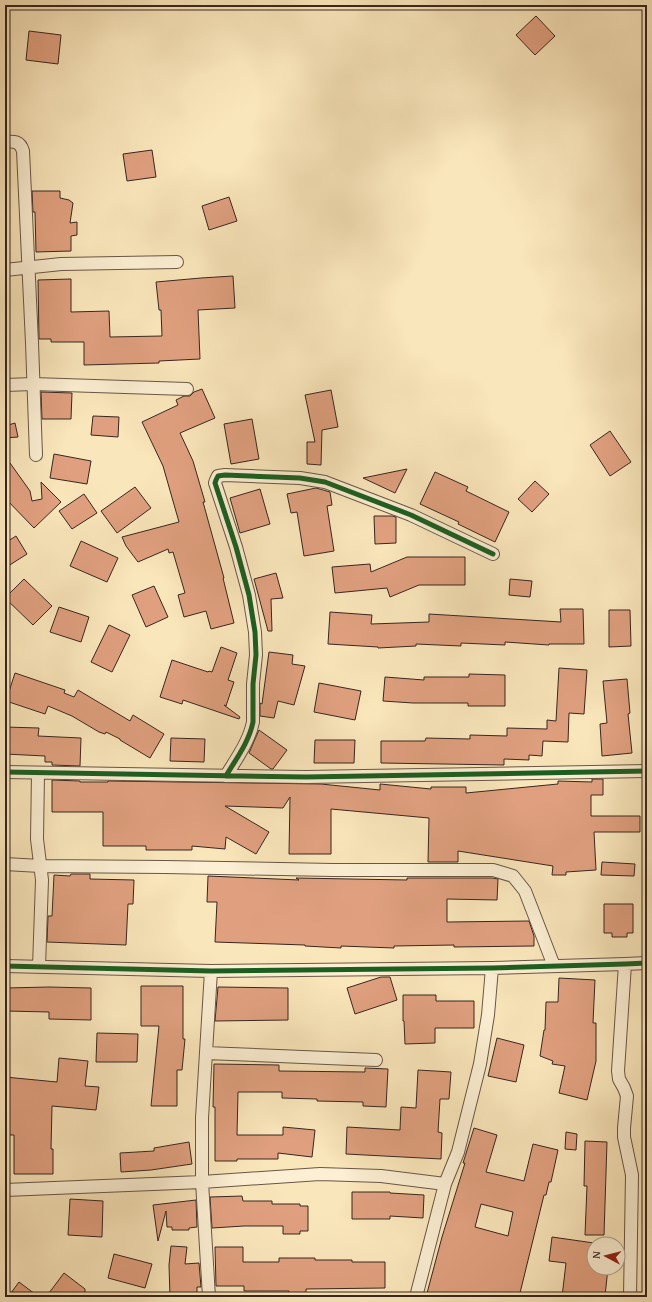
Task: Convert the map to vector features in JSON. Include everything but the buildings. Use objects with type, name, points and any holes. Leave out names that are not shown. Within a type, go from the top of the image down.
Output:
[{"type":"street","points":[[5,142],[16,142],[20,144],[23,151],[36,455]]},
{"type":"street","points":[[5,270],[60,264],[177,262]]},
{"type":"street","points":[[5,385],[33,384],[187,389]]},
{"type":"street","points":[[226,776],[239,755],[252,728],[256,632],[249,595],[236,546],[215,483],[218,476],[300,478],[325,482],[411,516],[493,554]]},
{"type":"street","points":[[5,772],[306,777],[647,770]]},
{"type":"street","points":[[38,773],[37,839],[42,885],[39,967]]},
{"type":"street","points":[[5,864],[40,866],[165,866],[333,870],[493,870],[513,876],[525,891],[554,966]]},
{"type":"street","points":[[5,966],[211,971],[492,968],[647,963]]},
{"type":"street","points":[[625,964],[618,1071],[619,1079],[627,1096],[624,1137],[632,1175],[630,1297]]},
{"type":"street","points":[[416,1297],[445,1184],[458,1152],[480,1064],[488,1015],[492,968]]},
{"type":"street","points":[[209,1297],[202,1182],[202,1118],[211,971]]},
{"type":"street","points":[[206,1053],[376,1060]]},
{"type":"street","points":[[5,1190],[202,1182],[320,1174],[381,1176],[445,1184]]},
{"type":"cycle path","points":[[226,776],[238,757],[253,722],[253,684],[256,655],[255,632],[249,595],[236,547],[215,483],[218,476],[300,478],[325,482],[411,515],[493,554]]},
{"type":"cycle path","points":[[5,772],[306,777],[647,771]]},
{"type":"cycle path","points":[[5,966],[211,971],[492,968],[647,963]]}]
